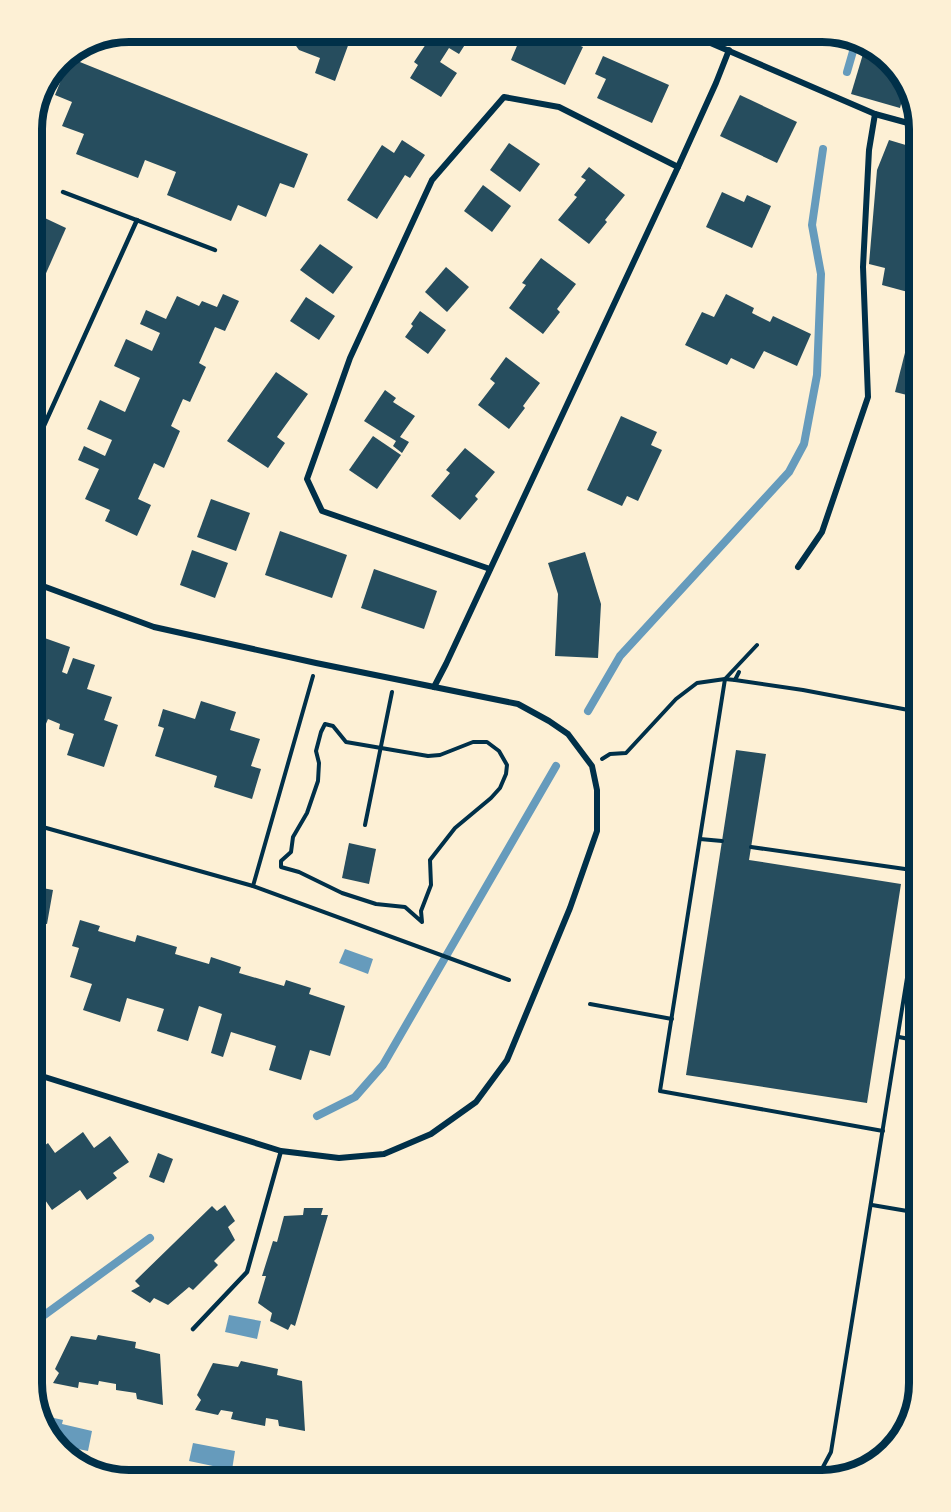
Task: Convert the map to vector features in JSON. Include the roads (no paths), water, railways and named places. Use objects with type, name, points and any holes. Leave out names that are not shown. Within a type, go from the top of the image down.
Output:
[{"type":"street","points":[[709,42],[875,114],[908,123]]},
{"type":"street","points":[[434,687],[717,83],[729,50]]},
{"type":"street","points":[[490,569],[322,511],[307,479],[350,358],[432,180],[504,97],[559,107],[678,167]]},
{"type":"street","points":[[798,567],[822,532],[868,397],[863,267],[869,150],[875,114]]},
{"type":"street","points":[[42,586],[154,627],[394,680],[518,704],[568,734],[592,766],[597,790],[597,831],[570,908],[507,1060],[476,1102],[431,1134],[384,1154],[339,1158],[281,1150],[42,1076]]},
{"type":"lane","points":[[63,192],[215,250]]},
{"type":"lane","points":[[42,430],[137,220]]},
{"type":"lane","points":[[193,1329],[247,1272],[281,1150]]},
{"type":"water","points":[[345,949],[373,959],[368,974],[339,963]]},
{"type":"water","points":[[229,1315],[261,1321],[257,1339],[225,1332]]},
{"type":"water","points":[[54,1418],[63,1420],[62,1424],[92,1431],[88,1451],[72,1448],[53,1424]]},
{"type":"water","points":[[193,1443],[235,1451],[232,1470],[189,1461]]},
{"type":"waterway","points":[[847,72],[854,48]]},
{"type":"waterway","points":[[588,711],[620,656],[789,472],[804,444],[817,375],[821,274],[812,225],[823,149]]},
{"type":"waterway","points":[[317,1116],[355,1097],[383,1065],[556,766]]},
{"type":"waterway","points":[[42,1317],[150,1238]]}]
